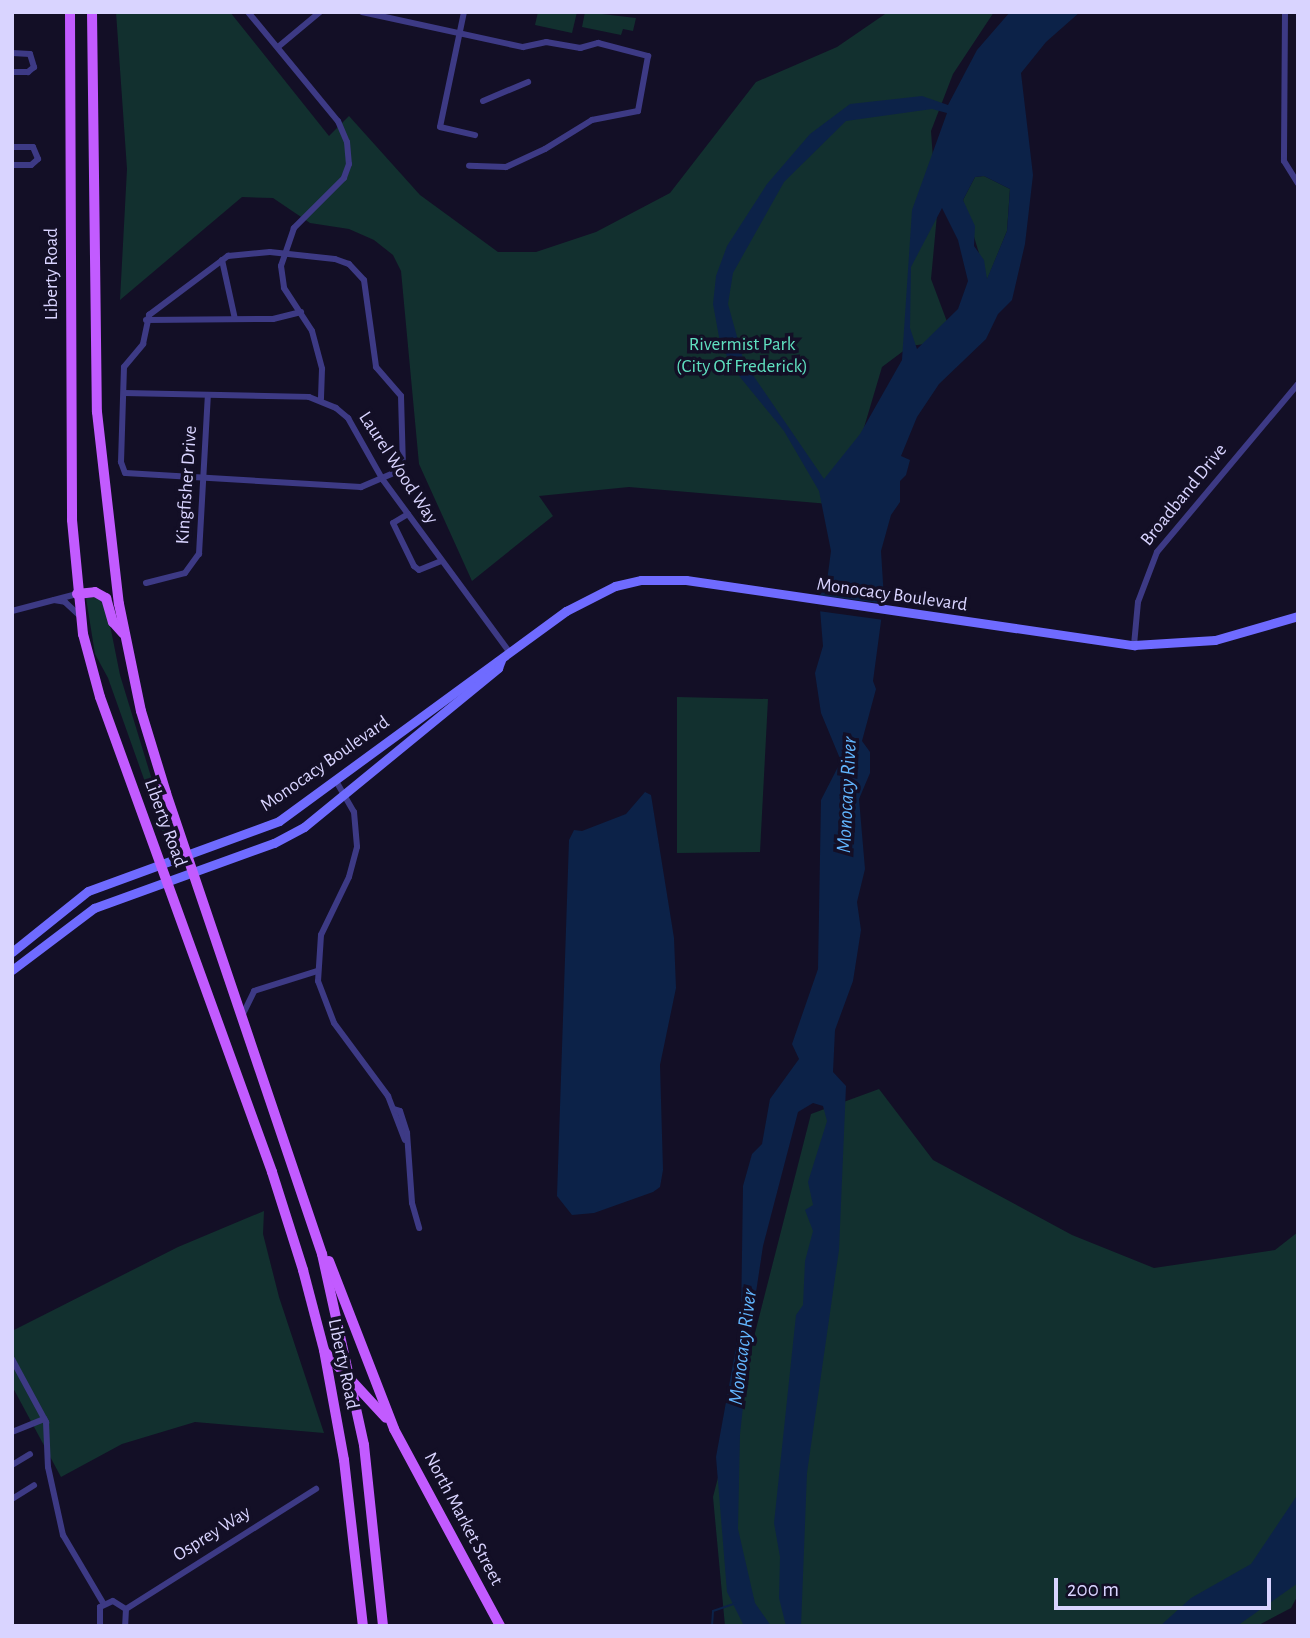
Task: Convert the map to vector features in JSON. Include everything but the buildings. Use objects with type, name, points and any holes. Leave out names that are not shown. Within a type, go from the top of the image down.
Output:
[{"type":"main road","name":"Liberty Road","points":[[70,12],[72,520],[80,617],[100,697],[284,1207],[324,1350],[349,1494],[363,1626]]},
{"type":"main road","name":"Liberty Road","points":[[92,12],[97,412],[112,563],[124,635],[144,720],[186,856],[322,1254],[352,1382],[370,1489],[383,1626]]},
{"type":"main road","name":"Monocacy Boulevard","points":[[12,952],[82,895],[279,821],[580,601],[615,586],[667,579],[1134,645],[1216,639],[1298,616]]},
{"type":"main road","points":[[77,594],[101,593],[124,635]]},
{"type":"main road","name":"Monocacy Boulevard","points":[[12,970],[94,908],[285,838],[498,668],[501,660]]},
{"type":"main road","name":"North Market Street","points":[[322,1254],[330,1262],[394,1429],[500,1626]]},
{"type":"main road","name":"North Market Street","points":[[324,1350],[394,1429]]},
{"type":"street","points":[[124,393],[321,399],[320,357],[300,312],[284,288],[282,253],[294,228],[338,187],[350,156],[338,121],[248,12]]},
{"type":"street","points":[[278,47],[320,12]]},
{"type":"street","points":[[362,12],[523,47],[547,42],[580,48],[598,43],[642,51],[650,61],[640,107],[634,113],[592,120],[545,149],[506,167],[469,166]]},
{"type":"street","points":[[464,12],[440,127],[475,135]]},
{"type":"street","points":[[1285,12],[1284,161],[1298,183]]},
{"type":"street","points":[[12,53],[30,54],[34,59],[34,67],[28,72],[12,72]]},
{"type":"street","points":[[483,101],[527,82]]},
{"type":"street","points":[[12,147],[33,147],[38,159],[31,165],[12,165]]},
{"type":"street","points":[[234,253],[282,253],[342,261],[363,280],[373,357],[401,396],[404,466],[383,480],[353,487],[135,476],[122,469],[126,362],[143,344],[146,320],[234,253]]},
{"type":"street","points":[[222,260],[234,319]]},
{"type":"street","points":[[146,320],[284,318],[300,312]]},
{"type":"street","name":"Broadband Drive","points":[[1134,645],[1138,602],[1157,552],[1298,384]]},
{"type":"street","name":"Kingfisher Drive","points":[[146,583],[178,577],[197,559],[208,395]]},
{"type":"street","name":"Laurel Wood Way","points":[[321,399],[348,418],[383,480],[510,653]]},
{"type":"street","points":[[408,514],[393,523],[414,566],[419,570],[441,561]]},
{"type":"street","points":[[12,611],[77,594]]},
{"type":"street","points":[[52,599],[69,605],[80,617]]},
{"type":"street","points":[[336,780],[356,816],[356,854],[321,935],[317,971],[325,1007],[394,1109],[405,1140],[412,1203],[419,1228]]},
{"type":"street","points":[[242,1018],[254,991],[317,971]]},
{"type":"street","points":[[12,1359],[45,1419],[48,1467],[63,1535],[103,1604]]},
{"type":"street","points":[[12,1432],[45,1419]]},
{"type":"street","points":[[12,1465],[30,1454]]},
{"type":"street","points":[[12,1499],[34,1485]]},
{"type":"street","name":"Osprey Way","points":[[126,1609],[316,1489]]},
{"type":"street","points":[[103,1604],[119,1602],[126,1609],[125,1626]]},
{"type":"street","points":[[99,1626],[97,1616],[103,1604]]},
{"type":"green space","name":"Rivermist Park (City Of Frederick)","points":[[116,12],[230,12],[329,136],[349,116],[420,195],[498,252],[536,252],[596,232],[670,193],[756,82],[837,47],[888,12],[994,12],[953,74],[931,131],[937,215],[931,279],[949,327],[932,343],[910,346],[882,367],[841,505],[629,487],[539,496],[553,516],[472,581],[419,464],[401,271],[393,255],[374,240],[349,229],[310,223],[273,198],[242,197],[120,300],[127,169]]},
{"type":"green space","points":[[538,12],[577,12],[572,33],[535,25]]},
{"type":"green space","points":[[585,12],[636,18],[633,31],[623,29],[621,35],[582,27]]},
{"type":"green space","points":[[984,176],[1010,189],[1007,231],[987,280],[963,200],[975,177]]},
{"type":"green space","points":[[97,597],[106,605],[120,675],[170,839],[166,841],[108,678],[95,654],[86,598]]},
{"type":"green space","points":[[677,697],[768,699],[760,852],[677,853]]},
{"type":"green space","points":[[879,1089],[933,1160],[1072,1235],[1154,1268],[1275,1250],[1298,1232],[1298,1595],[1291,1608],[1257,1626],[725,1626],[713,1497],[811,1114]]},
{"type":"green space","points":[[264,1211],[263,1234],[279,1297],[324,1433],[195,1422],[122,1444],[61,1477],[12,1386],[12,1331],[178,1247]]},
{"type":"water","name":"Monocacy River","points":[[1010,12],[1080,12],[1046,42],[1021,73],[1033,175],[1025,244],[1012,300],[998,314],[986,339],[939,384],[917,417],[901,456],[910,460],[906,475],[900,481],[900,502],[891,515],[881,551],[884,599],[873,681],[876,689],[862,741],[870,752],[870,773],[859,799],[865,869],[857,902],[861,930],[853,981],[835,1030],[833,1072],[846,1086],[839,1250],[807,1473],[801,1626],[786,1626],[779,1598],[780,1557],[774,1523],[796,1315],[803,1305],[805,1261],[813,1231],[805,1210],[813,1205],[808,1182],[827,1121],[823,1106],[813,1103],[798,1112],[763,1246],[755,1299],[740,1434],[738,1529],[755,1603],[771,1626],[744,1626],[727,1592],[716,1457],[741,1320],[743,1186],[752,1154],[762,1144],[770,1099],[799,1059],[792,1044],[818,969],[821,800],[841,761],[821,713],[815,673],[823,646],[819,597],[827,581],[831,551],[819,491],[784,431],[731,366],[719,337],[713,304],[716,276],[727,246],[767,184],[810,134],[850,104],[922,96],[948,105],[977,50]],"holes":[[[932,109],[947,113],[912,210],[902,360],[860,434],[824,479],[744,362],[728,304],[733,273],[784,182],[846,121]],[[984,176],[1010,189],[1007,231],[987,279],[984,260],[974,246],[975,226],[963,200],[975,177]],[[942,208],[958,240],[968,281],[958,309],[917,349],[910,328],[911,267]]]},
{"type":"water","points":[[645,792],[651,795],[674,938],[676,988],[660,1065],[663,1170],[660,1187],[653,1192],[594,1213],[572,1215],[557,1196],[569,840],[574,830],[582,831],[626,814]]},
{"type":"water","points":[[1298,1494],[1298,1583],[1237,1626],[1160,1626],[1191,1598],[1251,1564]]},
{"type":"pier","points":[[816,595],[887,604],[884,620],[818,611]]},
{"type":"waterway","points":[[712,1626],[713,1611],[736,1603]]}]
